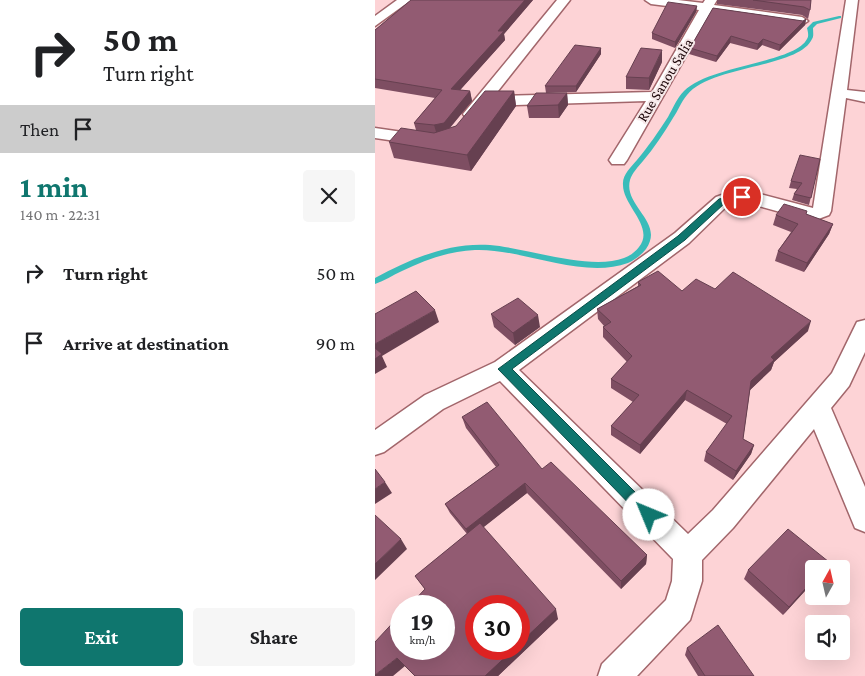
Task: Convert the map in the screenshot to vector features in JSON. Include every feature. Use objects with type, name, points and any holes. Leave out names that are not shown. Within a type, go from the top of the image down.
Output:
[{"type":"street","points":[[375,22],[405,0]]},
{"type":"street","points":[[464,123],[564,0]]},
{"type":"street","points":[[651,0],[709,4],[802,21]]},
{"type":"street","name":"Rue Sanou Salia","points":[[617,160],[657,96],[709,4]]},
{"type":"street","points":[[375,444],[434,402],[503,369],[682,238],[722,201],[733,197],[749,198],[807,214],[813,215],[822,211],[840,93],[857,5]]},
{"type":"street","points":[[840,93],[865,97]]},
{"type":"street","points":[[481,101],[657,96]]},
{"type":"street","points":[[375,133],[438,142]]},
{"type":"street","points":[[614,676],[679,610],[687,581],[688,554],[723,519],[841,380],[865,328]]},
{"type":"street","points":[[503,369],[688,554]]},
{"type":"street","points":[[818,406],[865,519]]},
{"type":"building","points":[[411,0],[525,0],[498,31],[504,31],[451,89],[470,91],[444,123],[434,125],[414,123],[442,90],[375,79],[375,30]]},
{"type":"building","points":[[753,0],[811,0],[810,10],[804,7]]},
{"type":"building","points":[[668,2],[697,6],[675,42],[652,33]]},
{"type":"building","points":[[713,8],[803,21],[806,19],[780,45],[763,39],[758,44],[731,36],[717,56],[690,48]]},
{"type":"building","points":[[575,45],[601,48],[576,86],[545,86]]},
{"type":"building","points":[[641,48],[662,50],[649,78],[626,77]]},
{"type":"building","points":[[485,91],[514,91],[467,155],[389,142],[401,128],[434,133],[456,126]]},
{"type":"building","points":[[536,93],[567,93],[558,105],[527,106]]},
{"type":"building","points":[[800,155],[820,159],[811,198],[794,194],[802,183],[791,181]]},
{"type":"building","points":[[784,204],[807,211],[806,214],[833,224],[807,263],[778,251],[798,224],[776,215]]},
{"type":"building","points":[[658,271],[682,291],[696,279],[715,289],[733,272],[811,321],[771,357],[774,360],[751,381],[743,439],[754,445],[736,471],[706,452],[732,416],[687,390],[640,445],[611,426],[639,395],[611,379],[632,356],[603,327],[611,322],[597,309],[641,285],[638,282]]},
{"type":"building","points":[[416,291],[435,310],[375,344],[375,314]]},
{"type":"building","points":[[518,298],[538,315],[513,333],[491,314]]},
{"type":"building","points":[[375,348],[382,354],[375,359]]},
{"type":"building","points":[[487,402],[542,469],[551,462],[647,555],[621,581],[525,483],[466,529],[445,504],[499,465],[462,417]]},
{"type":"building","points":[[375,469],[385,482],[375,489]]},
{"type":"building","points":[[375,515],[401,539],[375,564]]},
{"type":"building","points":[[480,523],[556,609],[530,634],[530,595],[465,595],[465,660],[502,660],[485,676],[415,676],[399,660],[455,660],[455,595],[419,595],[425,589],[415,576]]},
{"type":"building","points":[[788,529],[827,560],[805,560],[805,589],[789,607],[748,570]]},
{"type":"building","points":[[718,625],[754,676],[705,676],[687,648]]},
{"type":"building","points":[[390,626],[390,660],[394,660],[375,675],[375,642]]},
{"type":"waterway","points":[[375,281],[430,256],[460,249],[490,248],[577,263],[595,264],[611,264],[631,258],[643,247],[648,236],[644,221],[627,192],[626,183],[628,176],[660,133],[686,92],[698,83],[713,76],[784,56],[798,50],[808,42],[811,35],[810,28],[815,23],[839,17]]},
{"type":"route","points":[[649,515],[503,369],[682,238],[722,201],[727,198],[742,197]]}]
